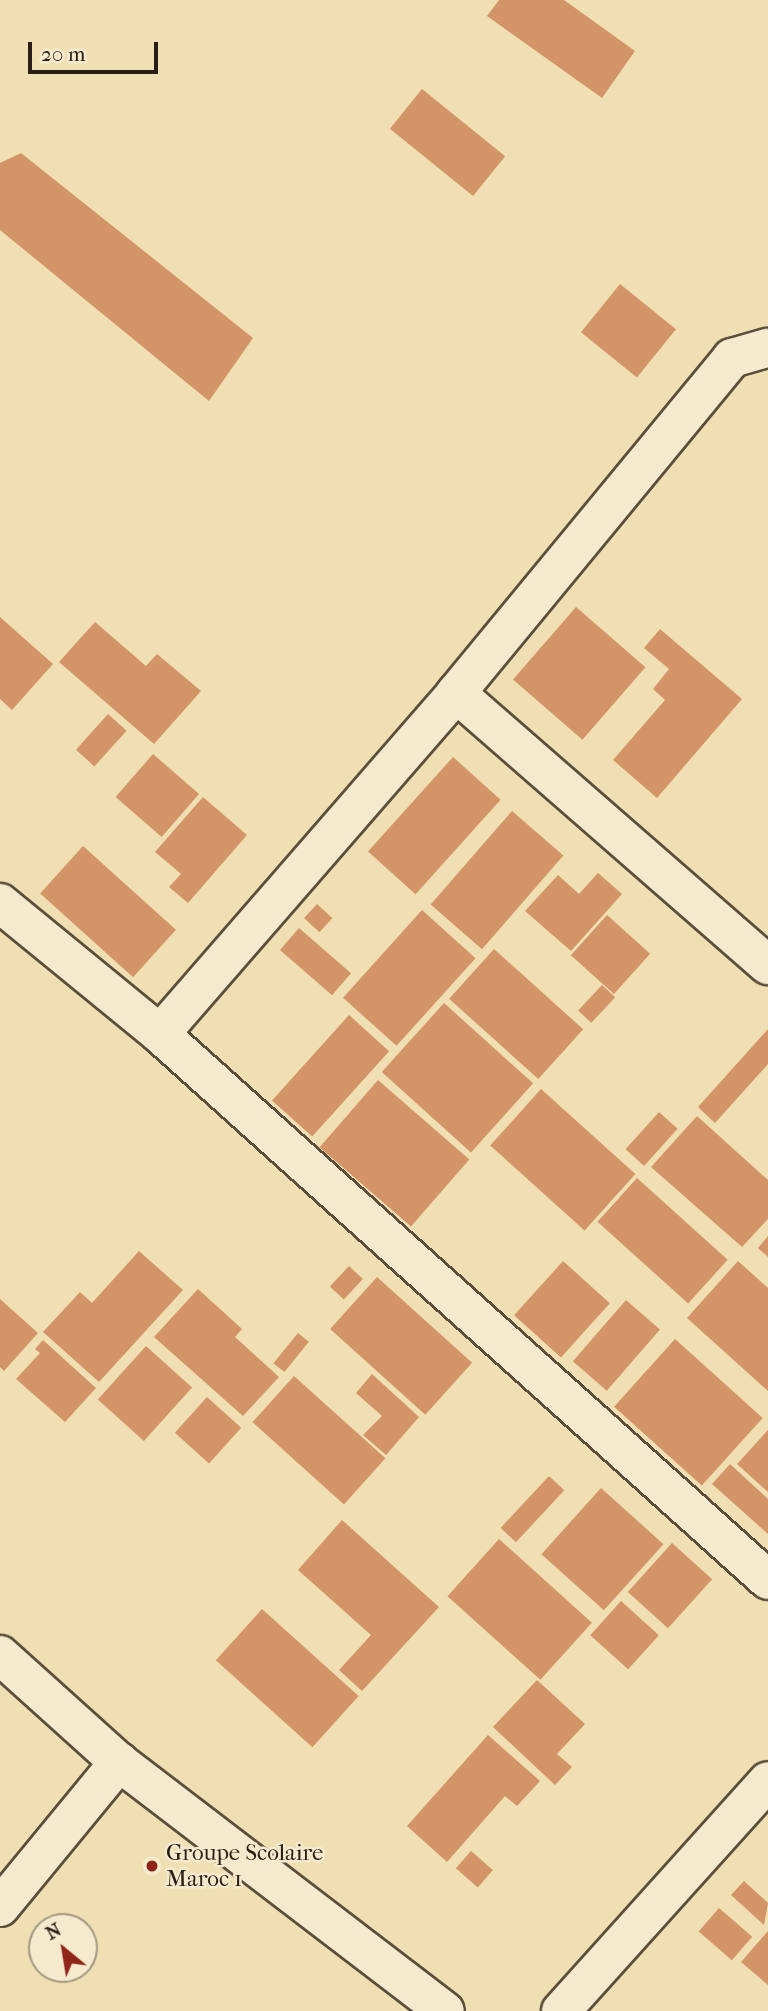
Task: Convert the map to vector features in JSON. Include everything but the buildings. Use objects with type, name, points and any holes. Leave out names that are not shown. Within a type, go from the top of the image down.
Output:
[{"type":"street","points":[[160,1034],[456,693],[732,358],[768,348]]},
{"type":"street","points":[[456,693],[768,965]]},
{"type":"street","points":[[0,903],[160,1034],[768,1580]]},
{"type":"street","points":[[0,1655],[120,1762],[444,2011]]},
{"type":"street","points":[[0,1907],[120,1762]]},
{"type":"street","points":[[561,2011],[768,1781]]},
{"type":"place","name":"Groupe Scolaire Maroc 1","points":[[152,1866]]}]
